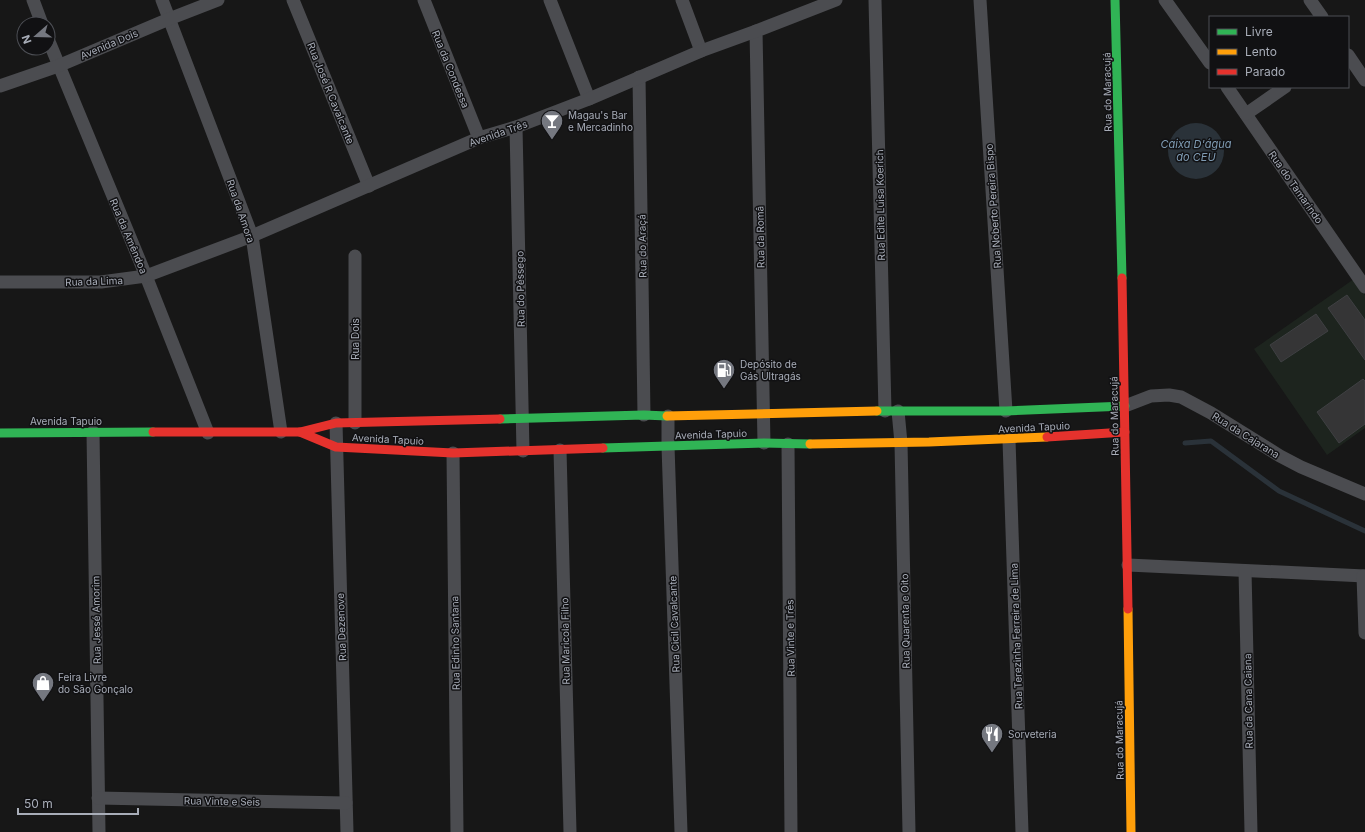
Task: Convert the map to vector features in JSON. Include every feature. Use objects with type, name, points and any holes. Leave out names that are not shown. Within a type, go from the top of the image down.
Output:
[{"type":"street","points":[[32,0],[39,16]]},
{"type":"street","name":"Rua da Amora","points":[[162,0],[252,236],[281,432]]},
{"type":"street","name":"Avenida Dois","points":[[0,86],[58,66],[218,0]]},
{"type":"street","name":"Rua José R Cavalcante","points":[[293,0],[368,186]]},
{"type":"street","name":"Rua da Condessa","points":[[424,0],[479,138]]},
{"type":"street","points":[[550,0],[589,99]]},
{"type":"street","points":[[682,0],[701,51]]},
{"type":"street","name":"Avenida Três","points":[[252,236],[479,138],[516,127],[589,99],[701,51],[756,32],[836,0]]},
{"type":"street","name":"Rua Edite Luisa Koerich","points":[[875,0],[884,411]]},
{"type":"street","name":"Rua Noberto Pereira Bispo","points":[[980,0],[1006,412]]},
{"type":"street","name":"Rua do Maracujá","points":[[1115,0],[1126,406],[1125,432],[1131,832]]},
{"type":"street","points":[[1166,0],[1209,62]]},
{"type":"street","points":[[1310,0],[1321,16]]},
{"type":"street","name":"Rua da Româ","points":[[756,32],[764,443]]},
{"type":"street","name":"Rua da Amêndoa","points":[[54,56],[146,276],[208,433]]},
{"type":"street","points":[[1349,56],[1365,80]]},
{"type":"street","name":"Rua do Araçá","points":[[639,77],[644,414]]},
{"type":"street","name":"Rua do Tamarindo","points":[[1228,88],[1365,287]]},
{"type":"street","points":[[1246,114],[1284,88]]},
{"type":"street","name":"Rua do Pêssego","points":[[516,127],[523,451]]},
{"type":"street","name":"Rua da Lima","points":[[0,282],[101,282],[146,276],[252,236]]},
{"type":"street","name":"Rua Dois","points":[[355,256],[355,423]]},
{"type":"street","name":"Rua da Cajarana","points":[[1126,406],[1151,396],[1169,395],[1181,397],[1212,413],[1280,456],[1314,473],[1365,494]]},
{"type":"street","name":"Avenida Tapuio","points":[[0,433],[300,432],[336,423],[644,414],[668,416],[884,411],[1006,412],[1126,406]]},
{"type":"street","name":"Rua Quarenta e Oito","points":[[898,411],[901,443],[909,832]]},
{"type":"street","name":"Rua Cicil Cavalcante","points":[[668,416],[681,832]]},
{"type":"street","name":"Rua Dezenove","points":[[336,423],[347,832]]},
{"type":"street","name":"Rua Jessé Amorim","points":[[93,432],[99,832]]},
{"type":"street","name":"Avenida Tapuio","points":[[300,432],[336,447],[452,453],[764,443],[901,443],[1009,440],[1125,432]]},
{"type":"street","name":"Rua Terezinha Ferreira de Lima","points":[[1009,440],[1022,832]]},
{"type":"street","name":"Rua Vinte e Três","points":[[788,444],[791,832]]},
{"type":"street","name":"Rua Maricola Filho","points":[[560,450],[570,832]]},
{"type":"street","name":"Rua Edinho Santana","points":[[452,453],[457,832]]},
{"type":"street","points":[[1128,565],[1364,576],[1365,632]]},
{"type":"street","name":"Rua da Cana Caiana","points":[[1245,571],[1251,832]]},
{"type":"street","name":"Rua Vinte e Seis","points":[[98,798],[346,803]]},
{"type":"shaded area","points":[[1354,279],[1365,295],[1365,428],[1327,455],[1254,349]]},
{"type":"water","name":"Caixa D'água do CEU","points":[[1190,123],[1202,123],[1212,127],[1220,135],[1224,145],[1224,157],[1220,167],[1212,175],[1202,179],[1190,179],[1180,175],[1172,167],[1168,157],[1168,145],[1172,135],[1180,127]]},
{"type":"building","points":[[1347,295],[1365,320],[1365,360],[1328,308]]},
{"type":"building","points":[[1316,314],[1328,331],[1281,362],[1270,345]]},
{"type":"building","points":[[1363,379],[1365,381],[1365,424],[1339,443],[1317,412]]},
{"type":"waterway","points":[[1185,443],[1211,441],[1279,491],[1365,531]]},
{"type":"traffic: fast","points":[[1115,0],[1122,278]]},
{"type":"traffic: fast","points":[[877,411],[1006,411],[1125,406]]},
{"type":"traffic: fast","points":[[500,419],[644,415],[667,416]]},
{"type":"traffic: fast","points":[[0,433],[153,432]]},
{"type":"traffic: fast","points":[[603,448],[764,443],[810,444]]},
{"type":"traffic: slow","points":[[667,416],[877,411]]},
{"type":"traffic: slow","points":[[810,444],[929,442],[1047,437]]},
{"type":"traffic: slow","points":[[1128,609],[1131,832]]},
{"type":"traffic: jam","points":[[1122,278],[1128,609]]},
{"type":"traffic: jam","points":[[153,432],[300,432],[336,423],[500,419]]},
{"type":"traffic: jam","points":[[300,432],[336,447],[453,453],[603,448]]},
{"type":"traffic: jam","points":[[1047,437],[1125,432]]},
{"type":"place","name":"Magau's Bar e Mercadinho","points":[[552,140]]},
{"type":"place","name":"Depósito de Gás Ultragás","points":[[724,390]]},
{"type":"place","name":"Feira Livre do São Gonçalo","points":[[43,702]]},
{"type":"place","name":"Sorveteria","points":[[992,754]]}]
